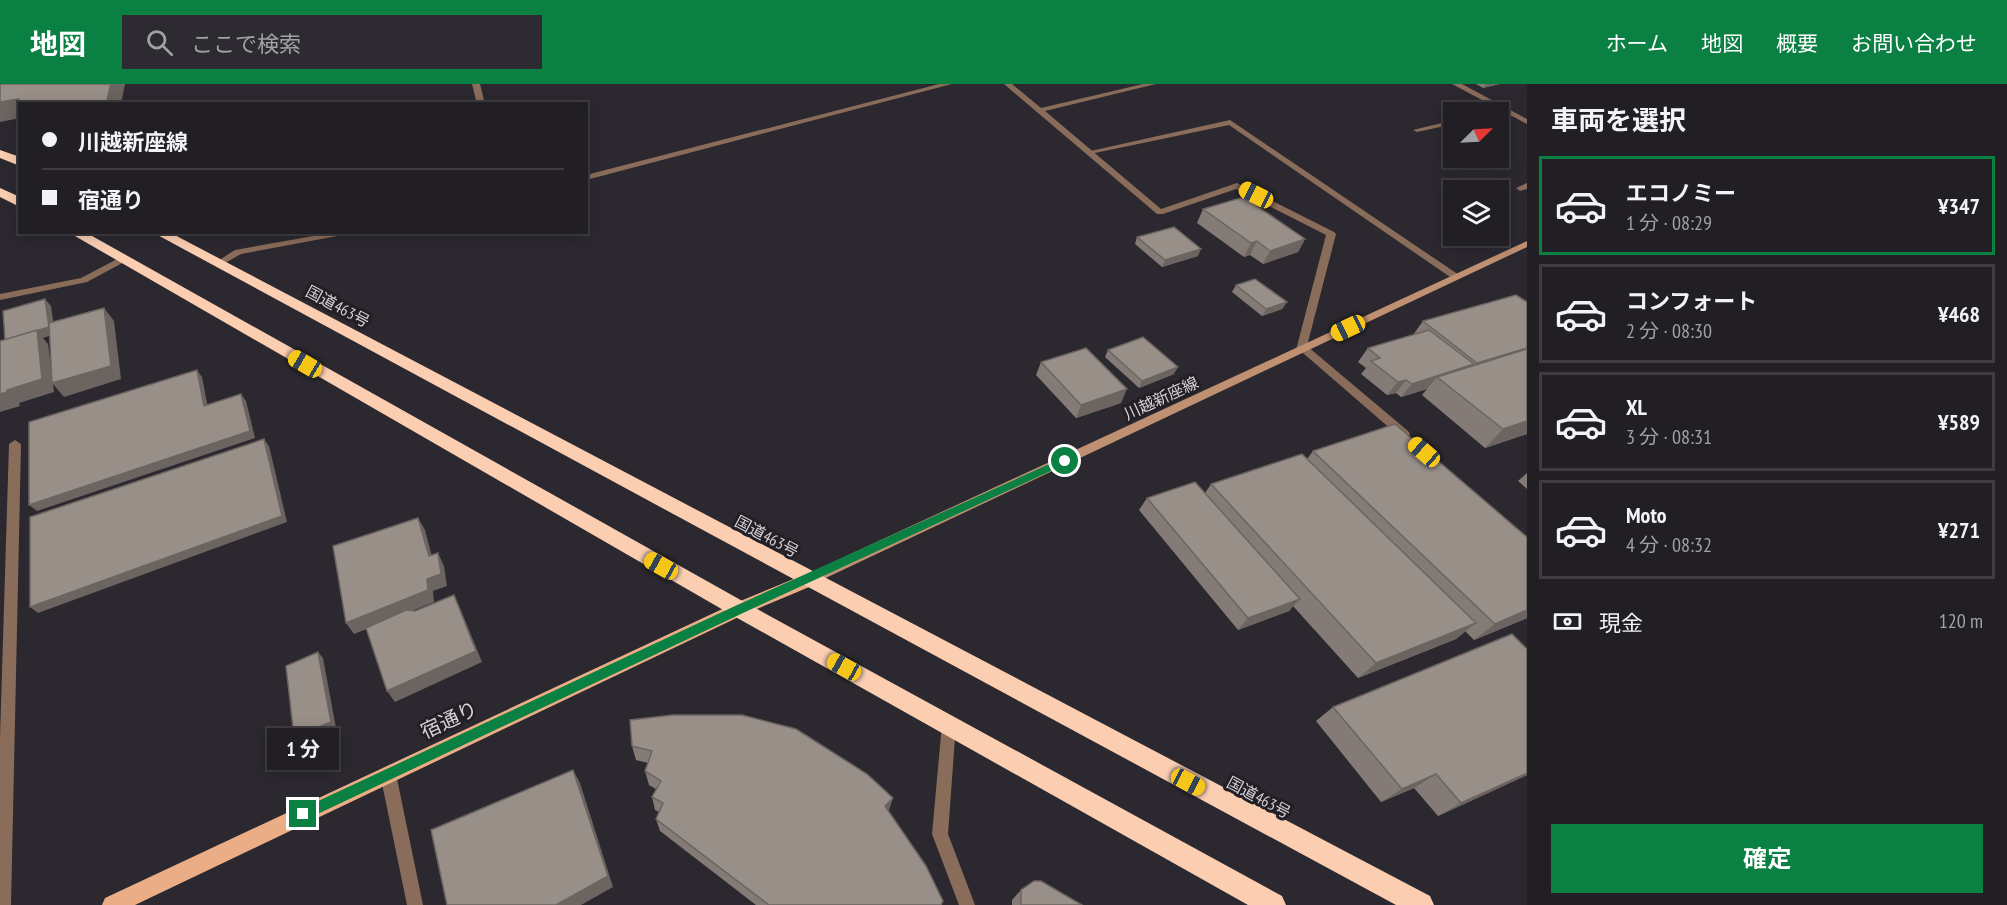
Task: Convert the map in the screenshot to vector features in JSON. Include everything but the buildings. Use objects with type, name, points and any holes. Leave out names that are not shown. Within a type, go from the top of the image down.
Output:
[{"type":"highway","points":[[0,154],[18,161]]},
{"type":"highway","points":[[0,192],[18,202]]},
{"type":"highway","points":[[78,234],[739,609],[1273,905]]},
{"type":"highway","name":"国道463号","points":[[162,234],[1421,905]]},
{"type":"main road","name":"川越新座線","points":[[808,580],[1527,244]]},
{"type":"main road","name":"宿通り","points":[[112,905],[739,609],[808,580]]},
{"type":"street","points":[[476,84],[480,102]]},
{"type":"street","points":[[588,177],[948,84]]},
{"type":"street","points":[[1008,84],[1160,212],[1237,186],[1331,234],[1303,350],[1412,441]]},
{"type":"street","points":[[1041,110],[1152,84]]},
{"type":"street","points":[[1456,84],[1486,102]]},
{"type":"street","points":[[1509,115],[1527,122]]},
{"type":"street","points":[[1090,152],[1230,122],[1456,277]]},
{"type":"street","points":[[1417,130],[1443,124]]},
{"type":"street","points":[[219,264],[238,252],[343,234]]},
{"type":"street","points":[[0,297],[84,280],[123,259]]},
{"type":"street","points":[[3,905],[15,444]]},
{"type":"street","points":[[949,724],[940,834],[967,905]]},
{"type":"street","points":[[388,774],[415,905]]},
{"type":"route","points":[[303,814],[739,609],[808,580],[1065,461]]}]
